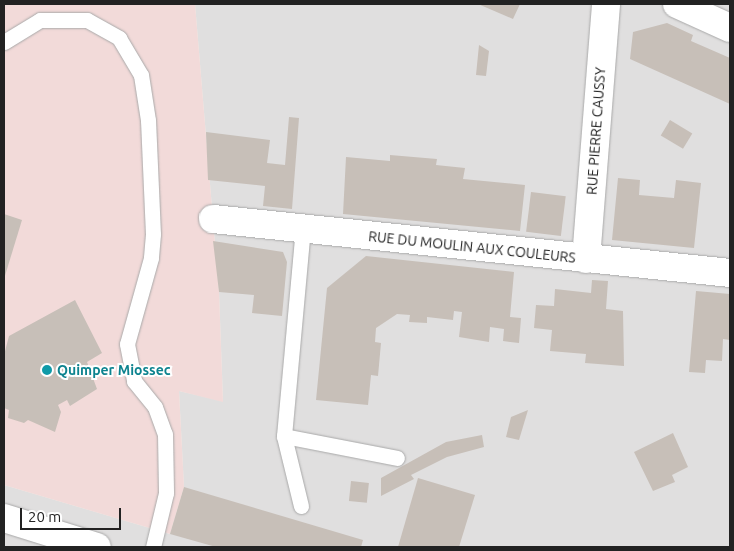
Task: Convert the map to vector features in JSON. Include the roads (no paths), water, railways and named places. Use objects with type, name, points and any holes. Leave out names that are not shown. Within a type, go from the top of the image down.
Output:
[{"type":"street","name":"RUE PIERRE CAUSSY","points":[[586,259],[606,4]]},
{"type":"street","points":[[677,4],[730,28]]},
{"type":"street","name":"RUE DU MOULIN AUX COULEURS","points":[[213,219],[730,273]]},
{"type":"street","points":[[4,518],[97,547]]},
{"type":"lane","points":[[4,42],[40,20],[87,20],[119,38],[141,75],[148,120],[153,234],[151,258],[127,344],[134,381],[155,407],[165,434],[167,480],[153,547]]},
{"type":"lane","points":[[301,506],[284,436],[303,229]]},
{"type":"lane","points":[[284,436],[397,458]]},
{"type":"place","name":"Quimper Miossec","points":[[47,370]]}]
